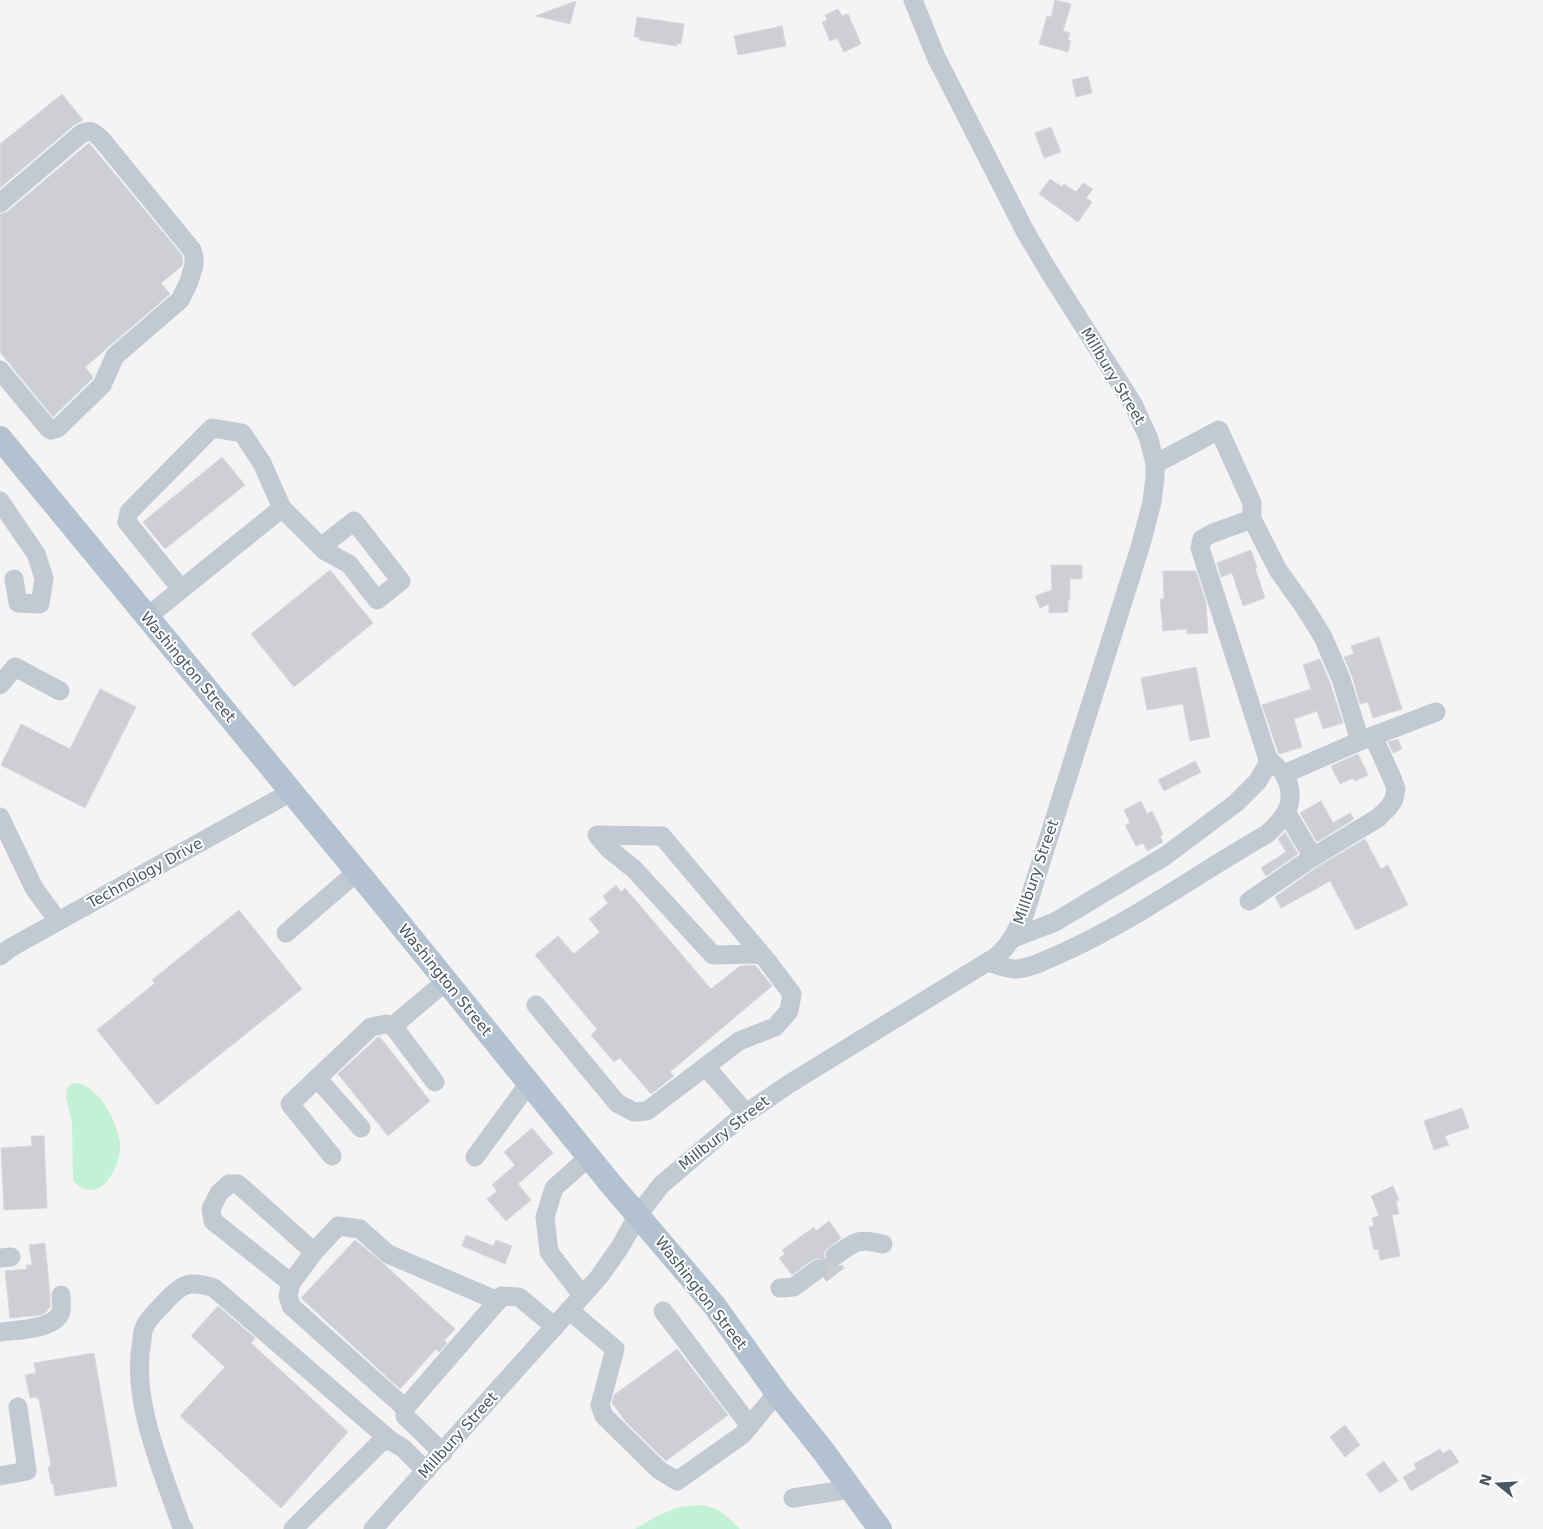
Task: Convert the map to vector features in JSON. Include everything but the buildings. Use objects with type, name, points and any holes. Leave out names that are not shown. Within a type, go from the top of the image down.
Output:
[{"type":"main road","name":"Washington Street","points":[[0,438],[357,872],[588,1157],[714,1305],[776,1393],[824,1452],[880,1529]]},
{"type":"street","name":"Millbury Street","points":[[373,1529],[599,1277],[620,1247],[638,1215],[661,1184],[746,1113],[789,1084],[989,962],[1005,949],[1013,938],[1025,913],[1137,559],[1154,489],[1154,464],[1149,439],[1133,404],[1025,231],[936,57],[913,0]]},
{"type":"street","points":[[0,203],[81,134],[87,131],[93,132],[102,140],[192,250],[194,257],[194,265],[189,282],[180,300],[115,356],[102,385],[58,428],[51,430],[48,428],[0,370]]},
{"type":"street","points":[[180,589],[127,522],[130,512],[212,428],[242,433],[262,463],[282,508],[321,547]]},
{"type":"street","points":[[1154,464],[1219,430],[1252,502],[1252,519],[1278,570],[1323,637],[1367,738],[1392,778],[1396,789],[1394,799],[1378,818],[1313,857],[1249,901]]},
{"type":"street","points":[[0,501],[36,554],[44,578],[40,604],[18,603],[14,579]]},
{"type":"street","points":[[147,617],[282,508]]},
{"type":"street","points":[[989,962],[1013,969],[1022,968],[1056,956],[1089,940],[1116,926],[1267,834],[1278,824],[1286,812],[1290,801],[1288,782],[1284,774],[1270,760],[1200,548],[1202,539],[1252,519]]},
{"type":"street","points":[[0,685],[15,667],[60,690]]},
{"type":"street","points":[[1284,774],[1367,738],[1436,712]]},
{"type":"street","points":[[1013,938],[1055,922],[1165,856],[1236,803],[1258,781],[1270,760]]},
{"type":"street","name":"Technology Drive","points":[[0,956],[10,948],[291,792]]},
{"type":"street","points":[[1286,812],[1313,857]]},
{"type":"street","points":[[0,817],[34,888],[58,922]]},
{"type":"street","points":[[536,1005],[617,1103],[634,1112],[647,1111],[739,1041],[775,1027],[789,1012],[792,994],[761,954],[662,836],[597,835],[609,849],[634,869],[713,955],[761,954]]},
{"type":"street","points":[[286,933],[357,872]]},
{"type":"street","points":[[393,1026],[446,981]]},
{"type":"street","points":[[332,1156],[290,1104],[371,1027],[386,1024],[393,1026],[435,1082]]},
{"type":"street","points":[[706,1067],[746,1113]]},
{"type":"street","points":[[317,1078],[361,1128]]},
{"type":"street","points":[[475,1157],[529,1083]]},
{"type":"street","points":[[582,1295],[548,1252],[545,1217],[554,1188],[588,1157]]},
{"type":"street","points":[[291,1283],[214,1221],[212,1209],[219,1193],[229,1184],[238,1184],[314,1252]]},
{"type":"street","points":[[443,1453],[405,1416],[404,1408],[291,1306],[288,1296],[291,1283],[314,1252],[338,1226],[360,1229],[388,1254],[498,1301]]},
{"type":"street","points":[[839,1260],[856,1241],[876,1243]]},
{"type":"street","points":[[789,1288],[821,1274]]},
{"type":"street","points":[[184,1529],[146,1422],[140,1387],[138,1356],[144,1326],[175,1291],[187,1284],[201,1284],[214,1288],[391,1441],[403,1448],[426,1471]]},
{"type":"street","points":[[0,1332],[45,1326],[52,1323],[61,1313],[61,1295]]},
{"type":"street","points":[[404,1408],[502,1296],[519,1298],[555,1327]]},
{"type":"street","points":[[569,1310],[615,1349],[600,1405],[604,1416],[659,1470],[677,1481],[742,1435],[776,1393]]},
{"type":"street","points":[[663,1311],[750,1426]]},
{"type":"street","points":[[0,1476],[27,1471],[18,1406]]},
{"type":"street","points":[[293,1529],[382,1441],[391,1441]]},
{"type":"street","points":[[793,1498],[851,1489]]},
{"type":"green space","points":[[74,1083],[87,1087],[105,1105],[112,1117],[120,1143],[120,1153],[113,1173],[107,1182],[99,1188],[91,1190],[82,1188],[73,1180],[72,1123],[66,1097],[67,1089]]},
{"type":"green space","points":[[699,1505],[718,1510],[740,1529],[635,1529],[657,1516],[679,1507]]},
{"type":"tunnel","points":[[821,1274],[839,1260]]}]
